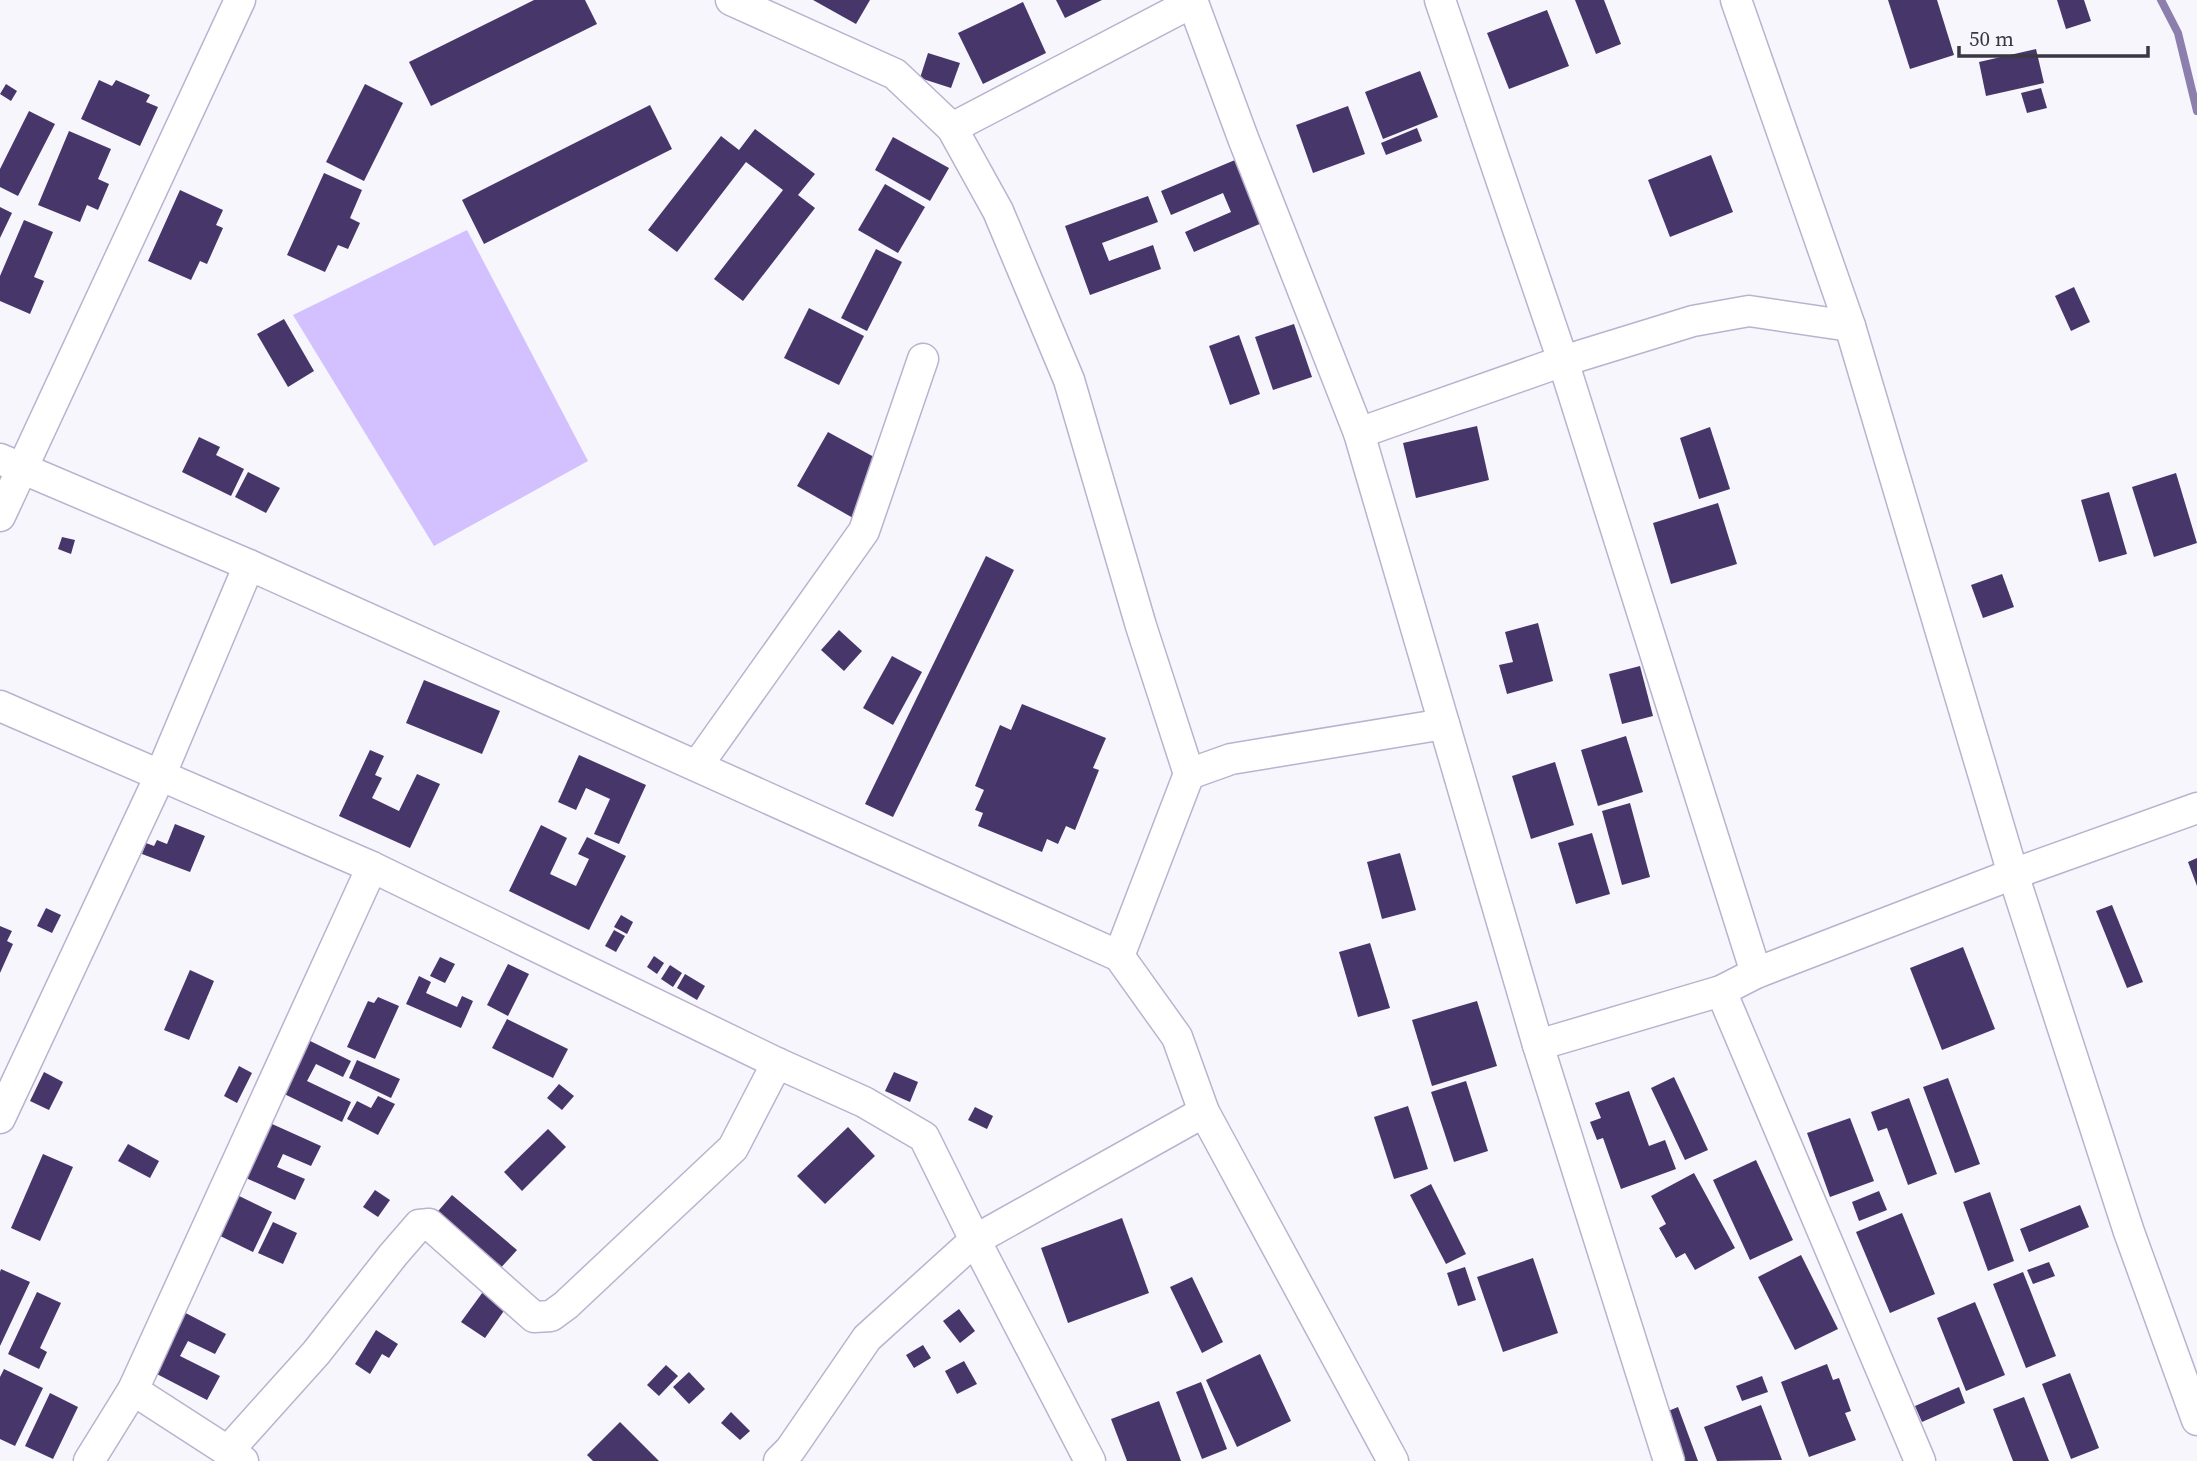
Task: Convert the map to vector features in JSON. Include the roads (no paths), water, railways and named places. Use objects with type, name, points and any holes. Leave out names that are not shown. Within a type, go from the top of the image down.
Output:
[{"type":"street","points":[[0,516],[11,464],[240,0]]},
{"type":"street","points":[[731,0],[895,75],[952,128],[998,211],[1069,380],[1141,626],[1189,774],[1119,956]]},
{"type":"street","points":[[1440,0],[1563,361],[1756,973]]},
{"type":"street","points":[[1736,0],[1850,326],[2012,874],[2129,1232],[2197,1420]]},
{"type":"street","points":[[952,128],[1193,1],[1243,138],[1359,433],[1538,1045],[1669,1461]]},
{"type":"street","points":[[1359,433],[1563,361],[1693,321],[1749,311],[1850,326]]},
{"type":"street","points":[[697,766],[864,531],[923,359]]},
{"type":"street","points":[[11,464],[249,565],[1119,956],[1177,1037],[1204,1112],[1393,1461]]},
{"type":"street","points":[[0,1118],[160,776],[249,565]]},
{"type":"street","points":[[0,706],[372,867],[777,1063],[864,1102],[924,1137],[1090,1461]]},
{"type":"street","points":[[1189,774],[1231,759],[1444,724]]},
{"type":"street","points":[[1538,1045],[1721,991],[1756,973],[2012,874],[2197,808]]},
{"type":"street","points":[[89,1461],[133,1390],[372,867]]},
{"type":"street","points":[[1721,991],[1920,1461]]},
{"type":"street","points":[[133,1390],[236,1456],[419,1225],[429,1224],[534,1317],[551,1316],[733,1148],[777,1063]]},
{"type":"street","points":[[789,1457],[867,1338],[975,1240],[1204,1112]]},
{"type":"waterway","points":[[2161,0],[2178,33],[2197,111]]}]
